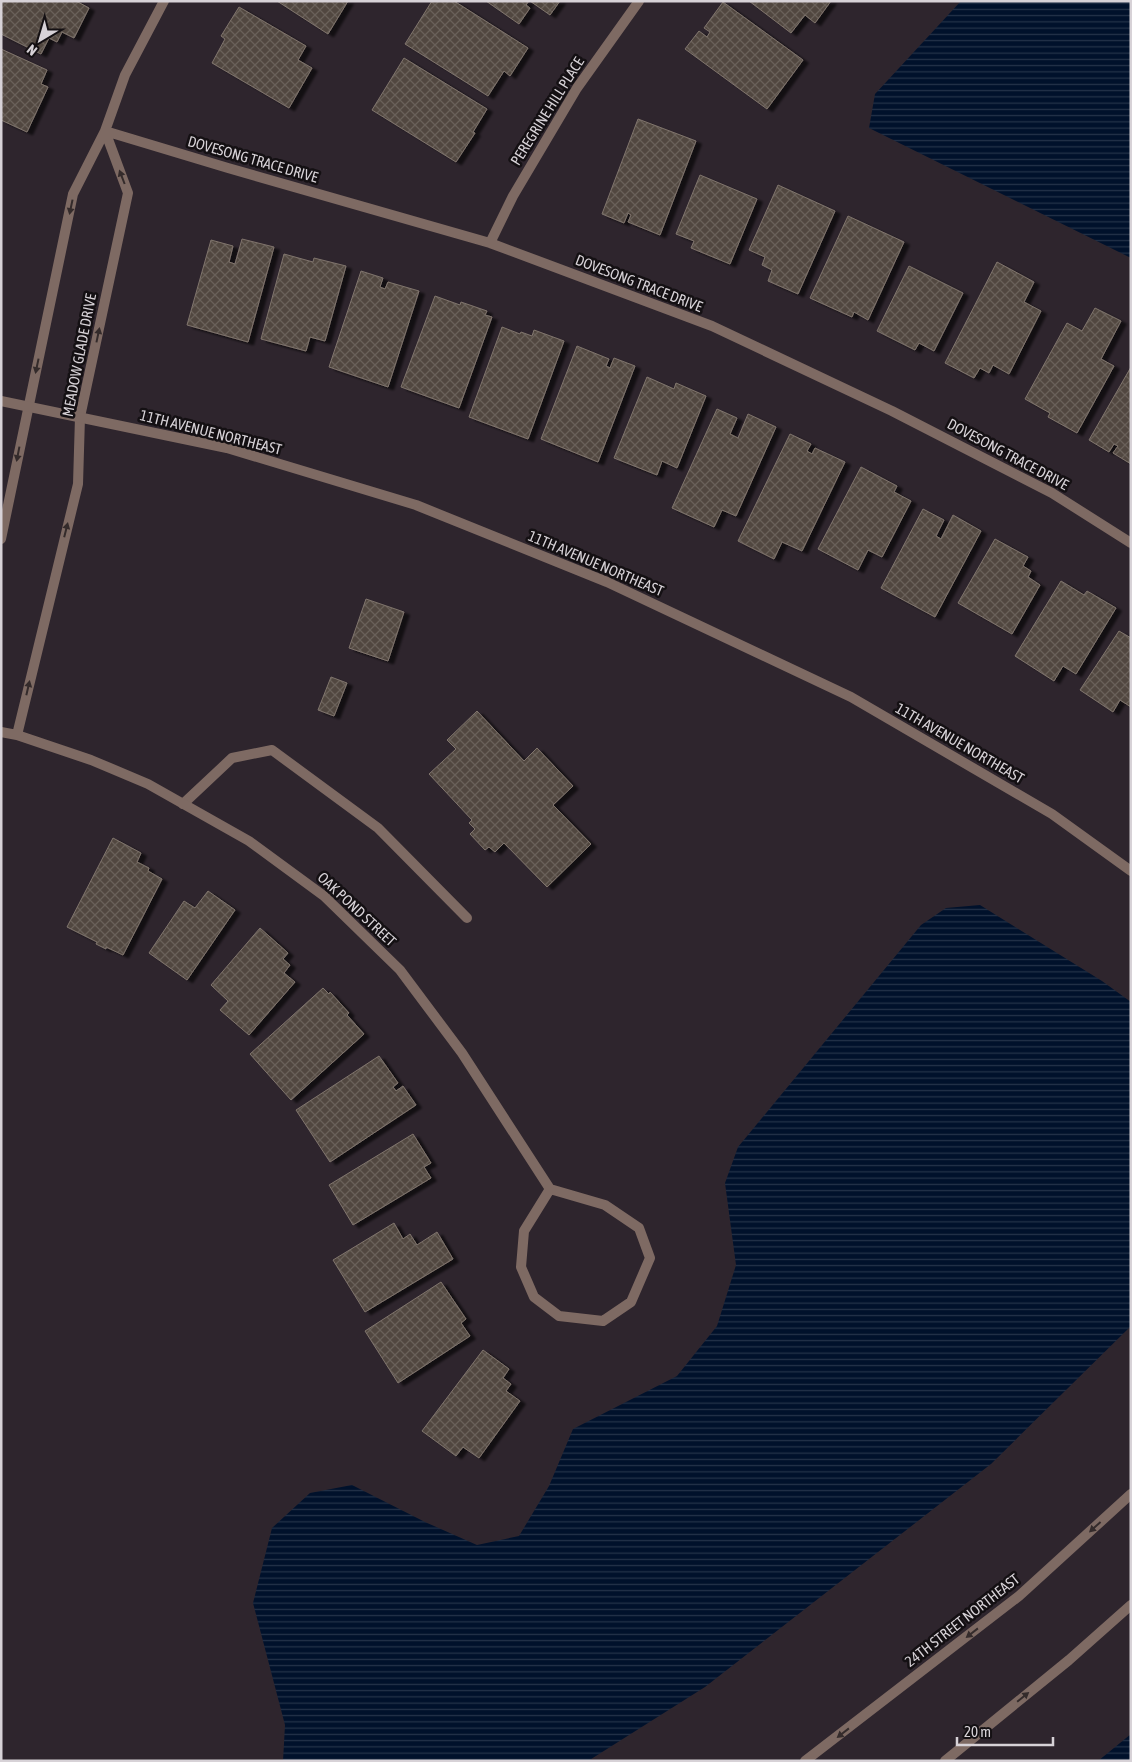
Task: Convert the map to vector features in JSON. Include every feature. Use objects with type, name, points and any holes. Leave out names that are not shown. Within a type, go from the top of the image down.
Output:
[{"type":"street","points":[[1,539],[73,194],[105,131],[125,74],[164,1]]},
{"type":"street","name":"PEREGRINE HILL PLACE","points":[[490,243],[513,196],[577,88],[639,1]]},
{"type":"street","name":"DOVESONG TRACE DRIVE","points":[[105,131],[490,243],[721,331],[892,411],[1052,493],[1131,543]]},
{"type":"street","name":"MEADOW GLADE DRIVE","points":[[17,735],[78,484],[80,417],[128,193],[105,131]]},
{"type":"street","name":"11TH AVENUE NORTHEAST","points":[[1,401],[227,448],[416,504],[607,582],[850,696],[1052,814],[1131,871]]},
{"type":"street","name":"OAK POND STREET","points":[[1,732],[17,735],[99,764],[148,784],[249,841],[324,896],[400,970],[462,1053],[550,1189]]},
{"type":"street","points":[[183,804],[232,758],[272,750],[378,828],[467,918]]},
{"type":"street","points":[[550,1189],[605,1205],[639,1228],[650,1258],[631,1302],[603,1321],[559,1316],[534,1297],[521,1267],[524,1231],[550,1189]]},
{"type":"street","name":"24TH STREET NORTHEAST","points":[[805,1761],[1019,1596],[1131,1494]]},
{"type":"street","points":[[945,1761],[1069,1660],[1131,1605]]},
{"type":"water","points":[[961,1],[1131,1],[1131,258],[869,128],[875,94]]},
{"type":"water","points":[[980,905],[1102,981],[1131,1002],[1131,1326],[991,1464],[705,1687],[588,1761],[283,1761],[285,1725],[253,1603],[272,1528],[310,1493],[352,1485],[425,1522],[477,1545],[519,1536],[549,1486],[573,1429],[677,1376],[717,1326],[736,1265],[725,1183],[738,1147],[921,925],[946,908]]},
{"type":"water","points":[[1131,1734],[1131,1761],[1098,1761]]},
{"type":"building","points":[[1,1],[76,1],[89,8],[74,38],[62,32],[57,42],[49,38],[41,54],[1,34]]},
{"type":"building","points":[[277,1],[348,1],[328,34]]},
{"type":"building","points":[[432,1],[454,1],[528,48],[510,76],[504,71],[488,96],[405,44]]},
{"type":"building","points":[[486,1],[529,1],[526,5],[530,8],[519,24]]},
{"type":"building","points":[[530,1],[560,1],[550,15]]},
{"type":"building","points":[[749,1],[831,1],[815,23],[805,15],[791,33]]},
{"type":"building","points":[[723,2],[803,60],[767,109],[685,49],[699,31],[707,37],[710,32],[704,28]]},
{"type":"building","points":[[239,7],[306,46],[298,60],[312,68],[289,108],[212,63],[225,39],[221,36]]},
{"type":"building","points":[[1,49],[47,70],[41,84],[48,87],[27,132],[1,120]]},
{"type":"building","points":[[404,58],[487,109],[473,132],[475,133],[456,162],[372,110]]},
{"type":"building","points":[[638,119],[696,141],[660,235],[628,222],[631,215],[628,213],[624,223],[602,214]]},
{"type":"building","points":[[700,175],[757,199],[730,264],[691,248],[694,241],[676,234]]},
{"type":"building","points":[[778,185],[835,211],[798,294],[768,281],[772,270],[762,265],[765,257],[749,250]]},
{"type":"building","points":[[848,216],[904,242],[868,320],[854,312],[852,317],[810,298]]},
{"type":"building","points":[[242,239],[274,247],[248,342],[187,325],[211,240],[233,246],[229,262],[235,264]]},
{"type":"building","points":[[284,254],[313,262],[314,258],[346,266],[325,341],[310,337],[306,351],[261,339]]},
{"type":"building","points":[[997,262],[1034,282],[1024,302],[1041,311],[1009,374],[993,365],[989,373],[980,368],[974,378],[945,363]]},
{"type":"building","points":[[909,266],[963,293],[934,351],[919,343],[915,350],[877,331]]},
{"type":"building","points":[[361,271],[383,278],[380,287],[385,289],[388,282],[419,291],[388,387],[329,367]]},
{"type":"building","points":[[435,296],[460,305],[461,302],[487,311],[485,315],[492,317],[459,408],[401,387]]},
{"type":"building","points":[[1095,308],[1121,321],[1101,359],[1114,366],[1077,433],[1048,417],[1050,413],[1025,399],[1067,323],[1082,331]]},
{"type":"building","points":[[502,327],[520,334],[521,332],[532,336],[534,330],[564,341],[528,439],[469,417]]},
{"type":"building","points":[[577,346],[609,359],[606,366],[610,368],[614,358],[635,366],[598,462],[541,439]]},
{"type":"building","points":[[1131,367],[1131,464],[1113,453],[1118,446],[1114,444],[1109,452],[1089,440]]},
{"type":"building","points":[[647,377],[674,389],[676,383],[706,396],[677,468],[662,461],[657,475],[614,458]]},
{"type":"building","points":[[717,409],[737,418],[730,434],[738,438],[748,414],[776,427],[736,516],[722,510],[714,527],[672,508]]},
{"type":"building","points":[[790,434],[811,444],[807,451],[812,454],[815,448],[845,462],[802,551],[782,542],[774,559],[738,541]]},
{"type":"building","points":[[861,467],[897,486],[894,492],[911,501],[882,557],[868,550],[858,570],[818,549]]},
{"type":"building","points":[[923,509],[944,520],[936,536],[941,539],[953,515],[981,531],[935,617],[881,588]]},
{"type":"building","points":[[995,539],[1028,557],[1023,566],[1031,571],[1028,577],[1040,585],[1012,634],[958,603]]},
{"type":"building","points":[[1061,581],[1084,595],[1087,591],[1116,608],[1076,674],[1063,666],[1054,681],[1015,656]]},
{"type":"building","points":[[366,599],[404,612],[388,661],[349,648]]},
{"type":"building","points":[[1119,631],[1131,638],[1131,707],[1120,700],[1113,712],[1080,690]]},
{"type":"building","points":[[331,677],[347,683],[334,716],[318,710]]},
{"type":"building","points":[[477,711],[524,761],[537,748],[573,786],[553,805],[591,844],[547,887],[504,843],[495,852],[489,847],[485,850],[470,834],[475,829],[469,823],[472,820],[429,774],[456,749],[447,740]]},
{"type":"building","points":[[113,838],[141,853],[137,862],[149,868],[148,871],[162,879],[123,955],[96,944],[97,942],[67,927]]},
{"type":"building","points":[[208,891],[235,910],[187,980],[149,953],[184,901],[195,908]]},
{"type":"building","points":[[260,928],[288,953],[283,959],[290,965],[284,973],[295,982],[249,1035],[220,1010],[228,1001],[211,985]]},
{"type":"building","points":[[323,988],[329,994],[330,992],[349,1013],[347,1015],[364,1034],[291,1100],[250,1054]]},
{"type":"building","points":[[379,1056],[398,1083],[393,1087],[396,1091],[403,1086],[416,1105],[330,1162],[296,1110]]},
{"type":"building","points":[[413,1134],[431,1163],[424,1167],[431,1178],[353,1225],[329,1185]]},
{"type":"building","points":[[394,1223],[403,1239],[410,1234],[417,1245],[437,1232],[453,1259],[365,1312],[333,1260]]},
{"type":"building","points":[[441,1282],[466,1319],[461,1323],[470,1336],[398,1383],[365,1331]]},
{"type":"building","points":[[483,1350],[509,1369],[503,1378],[511,1384],[506,1391],[520,1401],[479,1458],[463,1447],[456,1456],[422,1431]]}]
